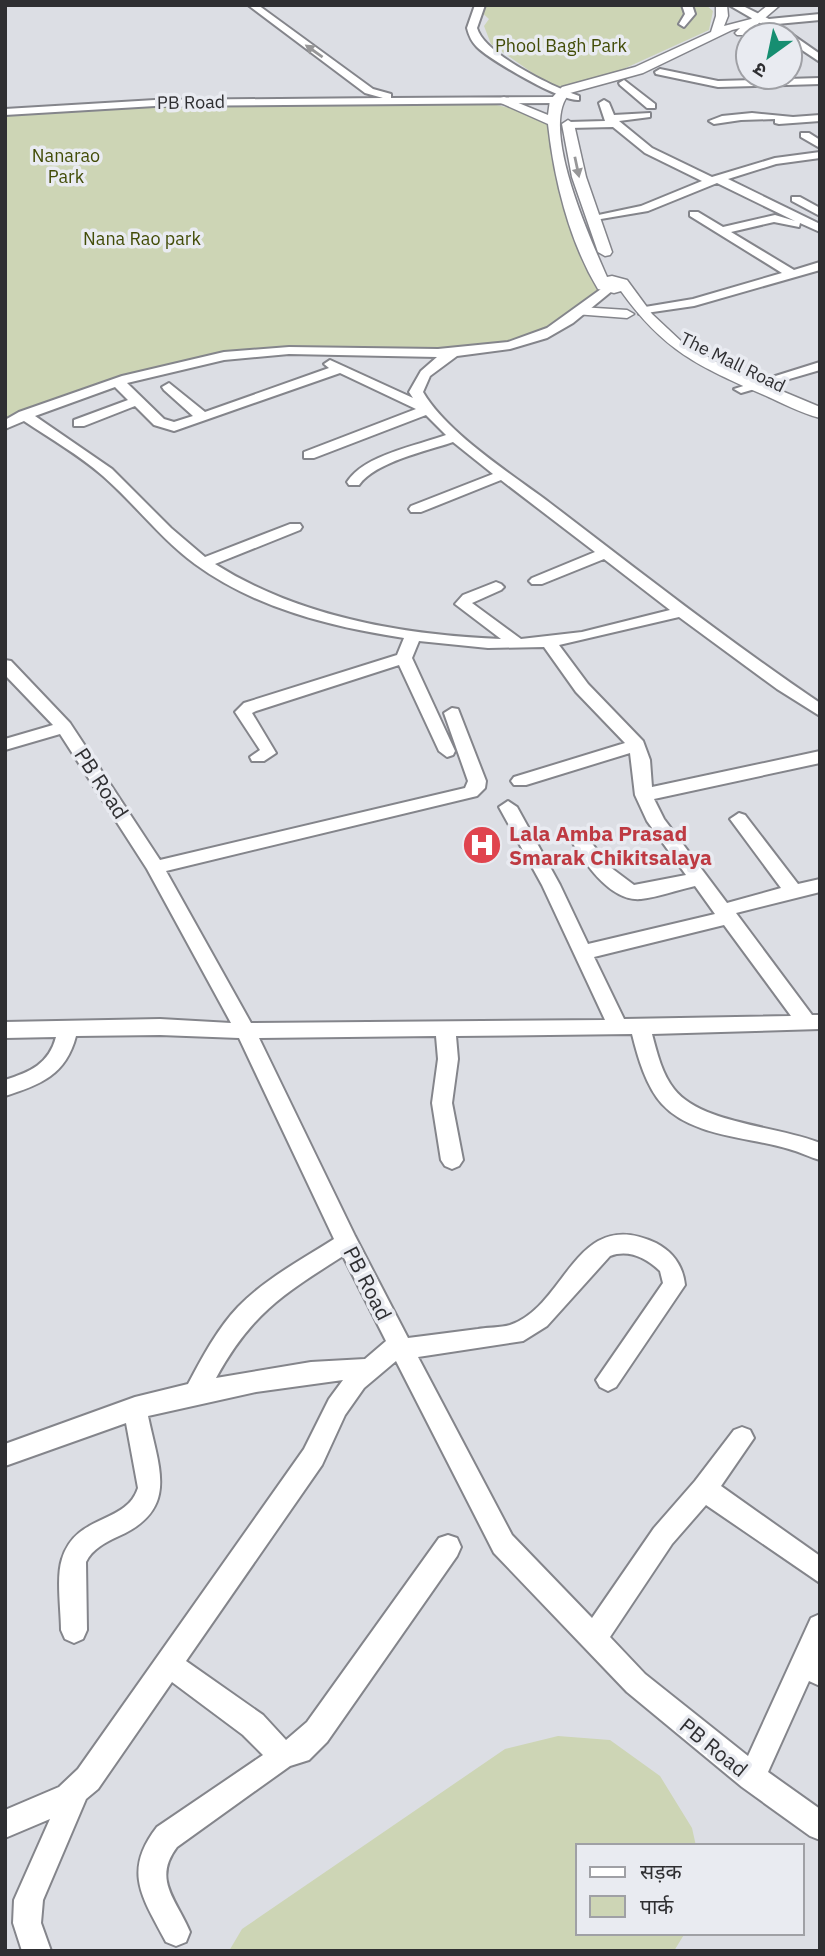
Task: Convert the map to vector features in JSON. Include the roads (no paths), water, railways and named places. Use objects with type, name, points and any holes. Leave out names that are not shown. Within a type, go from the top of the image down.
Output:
[{"type":"main road","points":[[716,33],[722,16],[721,5]]},
{"type":"main road","points":[[565,98],[660,72],[727,41],[759,20],[775,5]]},
{"type":"main road","points":[[565,98],[583,84],[639,70],[716,33],[759,20]]},
{"type":"main road","name":"The Mall Road","points":[[565,98],[554,121],[560,173],[574,218],[651,340],[668,352],[820,425]]},
{"type":"main road","name":"The Mall Road","points":[[565,98],[579,177],[612,280]]},
{"type":"main road","points":[[500,100],[554,121]]},
{"type":"main road","points":[[580,311],[635,313]]},
{"type":"main road","name":"The Mall Road","points":[[747,388],[820,413]]},
{"type":"street","points":[[252,5],[373,96]]},
{"type":"street","points":[[480,5],[473,26],[474,36],[480,47],[565,98]]},
{"type":"street","points":[[684,24],[690,13],[687,5]]},
{"type":"street","points":[[733,5],[759,20],[820,17]]},
{"type":"street","points":[[687,69],[709,81]]},
{"type":"street","points":[[660,72],[683,80],[820,81]]},
{"type":"street","points":[[569,125],[611,121],[648,110],[624,83]]},
{"type":"street","name":"PB Road","points":[[5,112],[155,103],[353,100],[373,96],[407,100],[565,98]]},
{"type":"street","points":[[604,103],[611,121],[639,144],[820,229]]},
{"type":"street","points":[[714,121],[735,117],[776,116],[789,119]]},
{"type":"street","points":[[765,125],[789,119],[820,118]]},
{"type":"street","points":[[804,135],[820,145]]},
{"type":"street","points":[[593,219],[644,209],[715,180],[775,161],[820,155]]},
{"type":"street","points":[[796,200],[820,213]]},
{"type":"street","points":[[694,214],[792,274]]},
{"type":"street","points":[[721,231],[779,218],[820,240]]},
{"type":"street","points":[[635,313],[694,302],[820,266]]},
{"type":"street","points":[[5,425],[24,415],[119,383],[216,357],[254,352],[454,352],[483,349],[540,336],[580,311],[612,280]]},
{"type":"street","points":[[304,351],[427,410],[605,553],[820,711]]},
{"type":"street","points":[[427,410],[416,392],[417,385],[435,364],[454,352]]},
{"type":"street","points":[[747,388],[820,366]]},
{"type":"street","points":[[119,383],[159,422],[169,426],[182,425],[340,369]]},
{"type":"street","points":[[169,387],[204,417]]},
{"type":"street","points":[[79,423],[137,401]]},
{"type":"street","points":[[309,455],[427,410]]},
{"type":"street","points":[[24,415],[108,473],[176,541],[204,564],[265,598],[299,611],[353,625],[413,635],[461,642],[518,644],[593,634],[682,611]]},
{"type":"street","points":[[354,482],[359,474],[371,466],[457,436]]},
{"type":"street","points":[[416,509],[504,474]]},
{"type":"street","points":[[204,564],[295,527]]},
{"type":"street","points":[[537,581],[605,553]]},
{"type":"street","points":[[496,587],[468,598],[463,604],[518,644]]},
{"type":"street","points":[[413,635],[404,659],[447,751]]},
{"type":"street","points":[[548,642],[582,688],[622,724],[637,745],[642,760],[645,795],[656,821],[813,1023]]},
{"type":"street","points":[[258,757],[268,753],[268,750],[243,712],[404,659]]},
{"type":"street","name":"PB Road","points":[[5,665],[65,727],[85,754],[155,867],[245,1031],[347,1242],[503,1544],[636,1683],[752,1777],[820,1826]]},
{"type":"street","points":[[155,867],[471,792],[476,788],[477,782],[452,713]]},
{"type":"street","points":[[5,745],[65,727]]},
{"type":"street","points":[[520,781],[637,745]]},
{"type":"street","points":[[645,795],[820,757]]},
{"type":"street","points":[[508,807],[551,885],[618,1027]]},
{"type":"street","points":[[739,819],[794,892]]},
{"type":"street","points":[[578,837],[617,884],[631,892],[639,893],[700,878]]},
{"type":"street","points":[[581,953],[820,886]]},
{"type":"street","points":[[5,1030],[160,1027],[245,1031],[813,1023]]},
{"type":"street","points":[[445,1027],[447,1071],[442,1103],[452,1160]]},
{"type":"street","points":[[640,1027],[650,1063],[669,1098],[686,1110],[724,1125],[792,1141],[820,1152]]},
{"type":"street","points":[[5,1088],[36,1077],[57,1063],[63,1054],[68,1028]]},
{"type":"street","points":[[197,1390],[232,1331],[245,1315],[276,1289],[347,1242]]},
{"type":"street","points":[[5,1824],[69,1797],[88,1779],[313,1457],[337,1407],[367,1369],[401,1346],[515,1334],[539,1319],[608,1244],[626,1242],[662,1259],[674,1271],[674,1285],[608,1380]]},
{"type":"street","points":[[5,1455],[94,1420],[197,1390],[314,1371],[367,1369]]},
{"type":"street","points":[[75,1630],[75,1554],[82,1544],[94,1535],[136,1516],[148,1499],[150,1488],[135,1408]]},
{"type":"street","points":[[593,1639],[663,1536],[704,1489],[742,1438]]},
{"type":"street","points":[[704,1489],[820,1571]]},
{"type":"street","points":[[176,1932],[150,1876],[150,1864],[155,1850],[167,1837],[275,1763],[282,1755],[299,1750],[317,1732],[449,1547]]},
{"type":"street","points":[[752,1777],[812,1668],[820,1627]]},
{"type":"street","points":[[169,1664],[253,1725],[282,1755]]},
{"type":"street","points":[[37,1951],[26,1915],[30,1896],[67,1819],[76,1790]]},
{"type":"place","name":"Lala Amba Prasad Smarak Chikitsalaya","points":[[482,845]]},
{"type":"park label","name":"Phool Bagh Park","points":[[561,45]]},
{"type":"park label","name":"Nanarao Park","points":[[66,165]]},
{"type":"park label","name":"Nana Rao park","points":[[142,238]]}]
